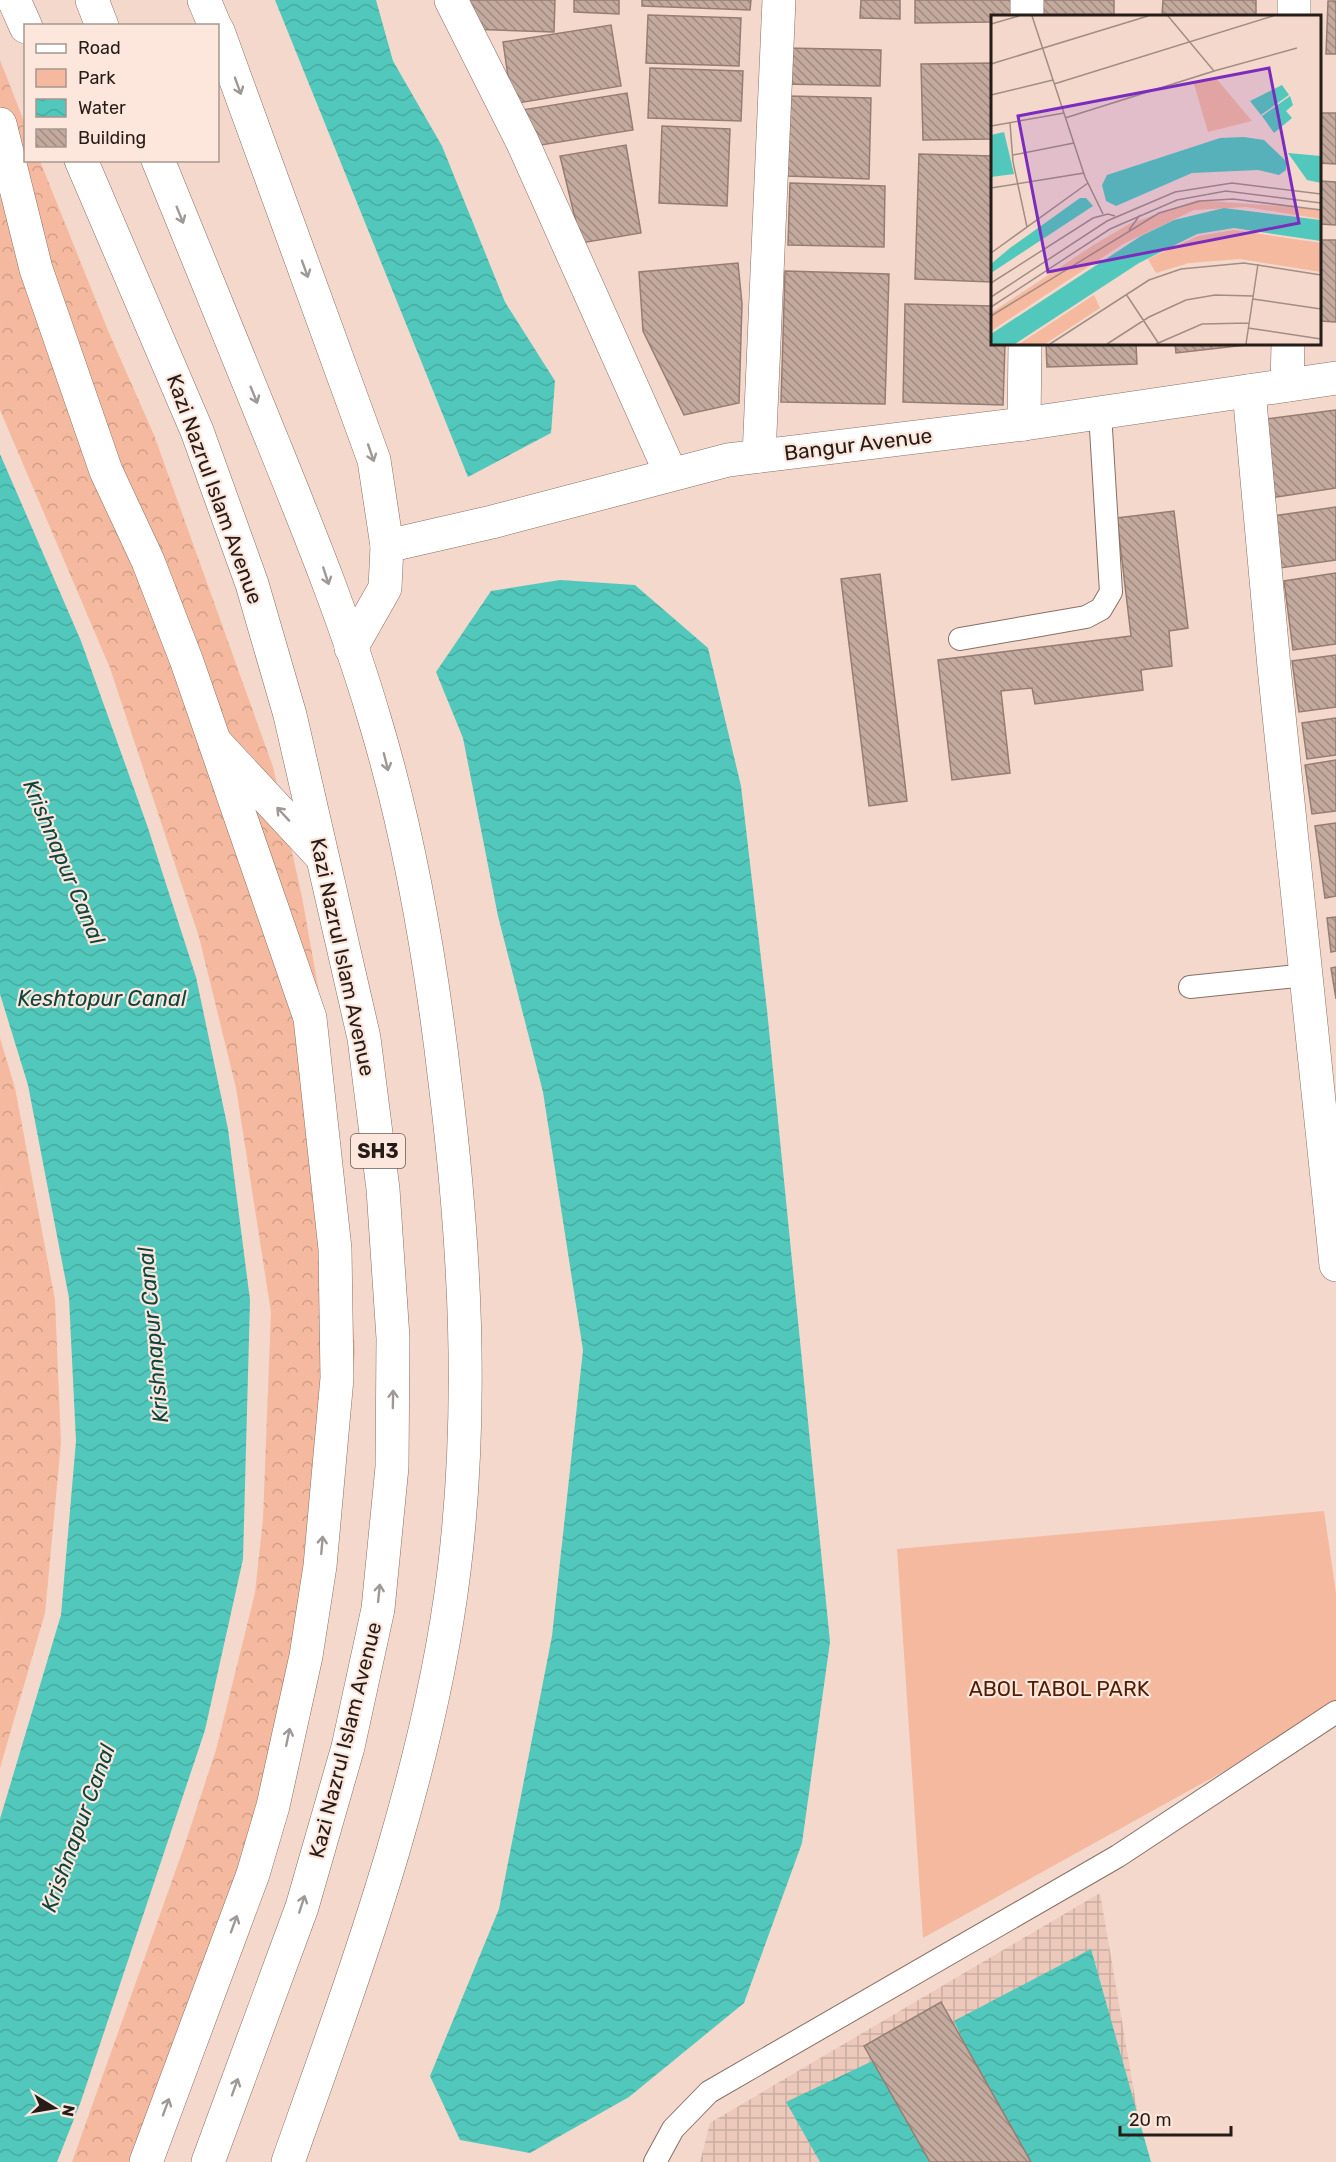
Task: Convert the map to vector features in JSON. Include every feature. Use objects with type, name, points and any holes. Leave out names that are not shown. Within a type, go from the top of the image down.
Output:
[{"type":"street","points":[[14,0],[25,24]]},
{"type":"street","points":[[92,0],[101,24]]},
{"type":"street","points":[[204,0],[214,24]]},
{"type":"street","points":[[451,0],[522,141],[671,474]]},
{"type":"street","points":[[759,456],[779,0]]},
{"type":"street","points":[[219,34],[374,460],[387,546],[385,588],[351,648]]},
{"type":"street","points":[[0,124],[36,269],[106,471],[148,561],[215,742],[309,1018],[335,1249],[337,1378],[320,1566],[306,1656],[273,1806],[253,1874],[146,2162]]},
{"type":"street","name":"Kazi Nazrul Islam Avenue","points":[[82,162],[197,431],[252,584],[290,715],[364,1038],[383,1189],[393,1338],[392,1467],[378,1610],[348,1747],[302,1907],[208,2162]]},
{"type":"street","points":[[159,162],[324,568],[376,724],[411,859],[436,1004],[458,1185],[466,1346],[454,1572],[416,1768],[358,1965],[288,2162]]},
{"type":"street","points":[[1024,424],[1025,345]]},
{"type":"street","points":[[1287,385],[1288,345]]},
{"type":"street","name":"Bangur Avenue","points":[[387,546],[492,522],[728,460],[1024,424],[1336,378]]},
{"type":"street","points":[[1249,391],[1305,975],[1336,1265]]},
{"type":"street","points":[[215,742],[322,857]]},
{"type":"lane","points":[[960,639],[1086,617],[1101,609],[1111,592],[1100,412]]},
{"type":"lane","points":[[1190,987],[1305,975]]},
{"type":"lane","points":[[655,2162],[673,2129],[709,2092],[1118,1856],[1336,1712]]},
{"type":"shaded area","points":[[1100,1893],[1146,2162],[700,2162],[710,2123]]},
{"type":"green space","points":[[0,60],[24,121],[24,162],[40,162],[109,333],[154,435],[273,767],[302,897],[328,1043],[344,1199],[355,1352],[334,1541],[157,2162],[72,2162],[216,1750],[255,1593],[263,1519],[271,1312],[236,1088],[199,937],[110,668],[0,410]]},
{"type":"green space","points":[[0,1038],[15,1088],[55,1300],[61,1443],[45,1613],[0,1768]]},
{"type":"green space","name":"ABOL TABOL PARK","points":[[1324,1511],[1336,1593],[1336,1709],[923,1938],[897,1549]]},
{"type":"water","points":[[275,0],[376,0],[393,61],[442,146],[505,302],[555,381],[551,433],[468,477]]},
{"type":"water","name":"Keshtopur Canal","points":[[0,454],[81,641],[147,825],[196,977],[228,1129],[250,1300],[243,1559],[205,1730],[81,2101],[57,2162],[0,2162],[0,1819],[61,1615],[76,1441],[69,1298],[28,1085],[0,994]]},
{"type":"water","points":[[560,580],[635,585],[708,648],[741,786],[767,1010],[830,1642],[802,1843],[744,2003],[629,2097],[530,2153],[460,2140],[430,2076],[499,1909],[552,1636],[583,1350],[543,1092],[498,916],[463,738],[436,672],[491,591]]},
{"type":"water","points":[[1091,1949],[1151,2162],[1019,2162],[954,2021]]},
{"type":"water","points":[[942,2028],[1005,2162],[820,2162],[786,2102]]},
{"type":"building","points":[[469,0],[555,0],[554,32],[468,29]]},
{"type":"building","points":[[574,0],[619,0],[619,14],[574,12]]},
{"type":"building","points":[[642,0],[751,0],[750,10],[642,6]]},
{"type":"building","points":[[861,0],[900,0],[900,19],[860,18]]},
{"type":"building","points":[[915,0],[1011,0],[1011,15],[991,15],[991,22],[915,23]]},
{"type":"building","points":[[1043,0],[1114,0],[1114,15],[1044,15]]},
{"type":"building","points":[[1163,0],[1256,0],[1256,15],[1162,15]]},
{"type":"building","points":[[1328,1],[1336,1],[1336,54],[1326,54]]},
{"type":"building","points":[[648,15],[741,18],[739,66],[646,63]]},
{"type":"building","points":[[611,25],[621,86],[512,104],[503,42]]},
{"type":"building","points":[[786,48],[881,50],[880,86],[784,84]]},
{"type":"building","points":[[991,63],[991,139],[923,140],[921,64]]},
{"type":"building","points":[[650,68],[743,71],[741,121],[648,118]]},
{"type":"building","points":[[627,93],[633,130],[529,147],[522,110]]},
{"type":"building","points":[[788,96],[871,98],[869,179],[787,176]]},
{"type":"building","points":[[1321,113],[1336,113],[1336,164],[1321,163]]},
{"type":"building","points":[[662,126],[730,129],[727,206],[659,203]]},
{"type":"building","points":[[626,145],[641,233],[581,243],[560,156]]},
{"type":"building","points":[[919,154],[991,156],[991,282],[915,279]]},
{"type":"building","points":[[1321,181],[1336,182],[1336,225],[1321,224]]},
{"type":"building","points":[[790,183],[885,186],[884,247],[788,245]]},
{"type":"building","points":[[1321,240],[1336,240],[1336,322],[1321,321]]},
{"type":"building","points":[[738,263],[742,304],[739,403],[684,415],[643,331],[639,272]]},
{"type":"building","points":[[785,271],[889,274],[885,404],[781,402]]},
{"type":"building","points":[[905,304],[991,306],[991,345],[1005,345],[1003,405],[903,402]]},
{"type":"building","points":[[1046,345],[1136,345],[1137,364],[1047,367]]},
{"type":"building","points":[[1175,345],[1246,345],[1176,353]]},
{"type":"building","points":[[1336,410],[1336,488],[1270,498],[1259,420]]},
{"type":"building","points":[[1336,507],[1336,560],[1280,568],[1273,516]]},
{"type":"building","points":[[1174,511],[1188,628],[1169,631],[1172,666],[1141,670],[1143,690],[1035,704],[1032,688],[1001,691],[1010,773],[952,780],[938,660],[1131,636],[1117,518]]},
{"type":"building","points":[[1336,573],[1336,644],[1293,650],[1284,581]]},
{"type":"building","points":[[880,574],[907,801],[869,806],[841,579]]},
{"type":"building","points":[[1336,655],[1336,707],[1299,712],[1292,661]]},
{"type":"building","points":[[1336,718],[1336,755],[1307,759],[1302,723]]},
{"type":"building","points":[[1336,760],[1336,811],[1312,814],[1305,765]]},
{"type":"building","points":[[1336,823],[1336,896],[1325,898],[1315,826]]},
{"type":"building","points":[[1336,917],[1336,951],[1331,952],[1327,918]]},
{"type":"building","points":[[1336,967],[1336,999],[1331,968]]},
{"type":"building","points":[[941,2002],[1031,2162],[930,2162],[864,2046]]},
{"type":"water label","name":"Krishnapur Canal","points":[[64,862]]},
{"type":"water label","name":"Krishnapur Canal","points":[[153,1335]]},
{"type":"water label","name":"Krishnapur Canal","points":[[78,1828]]}]
